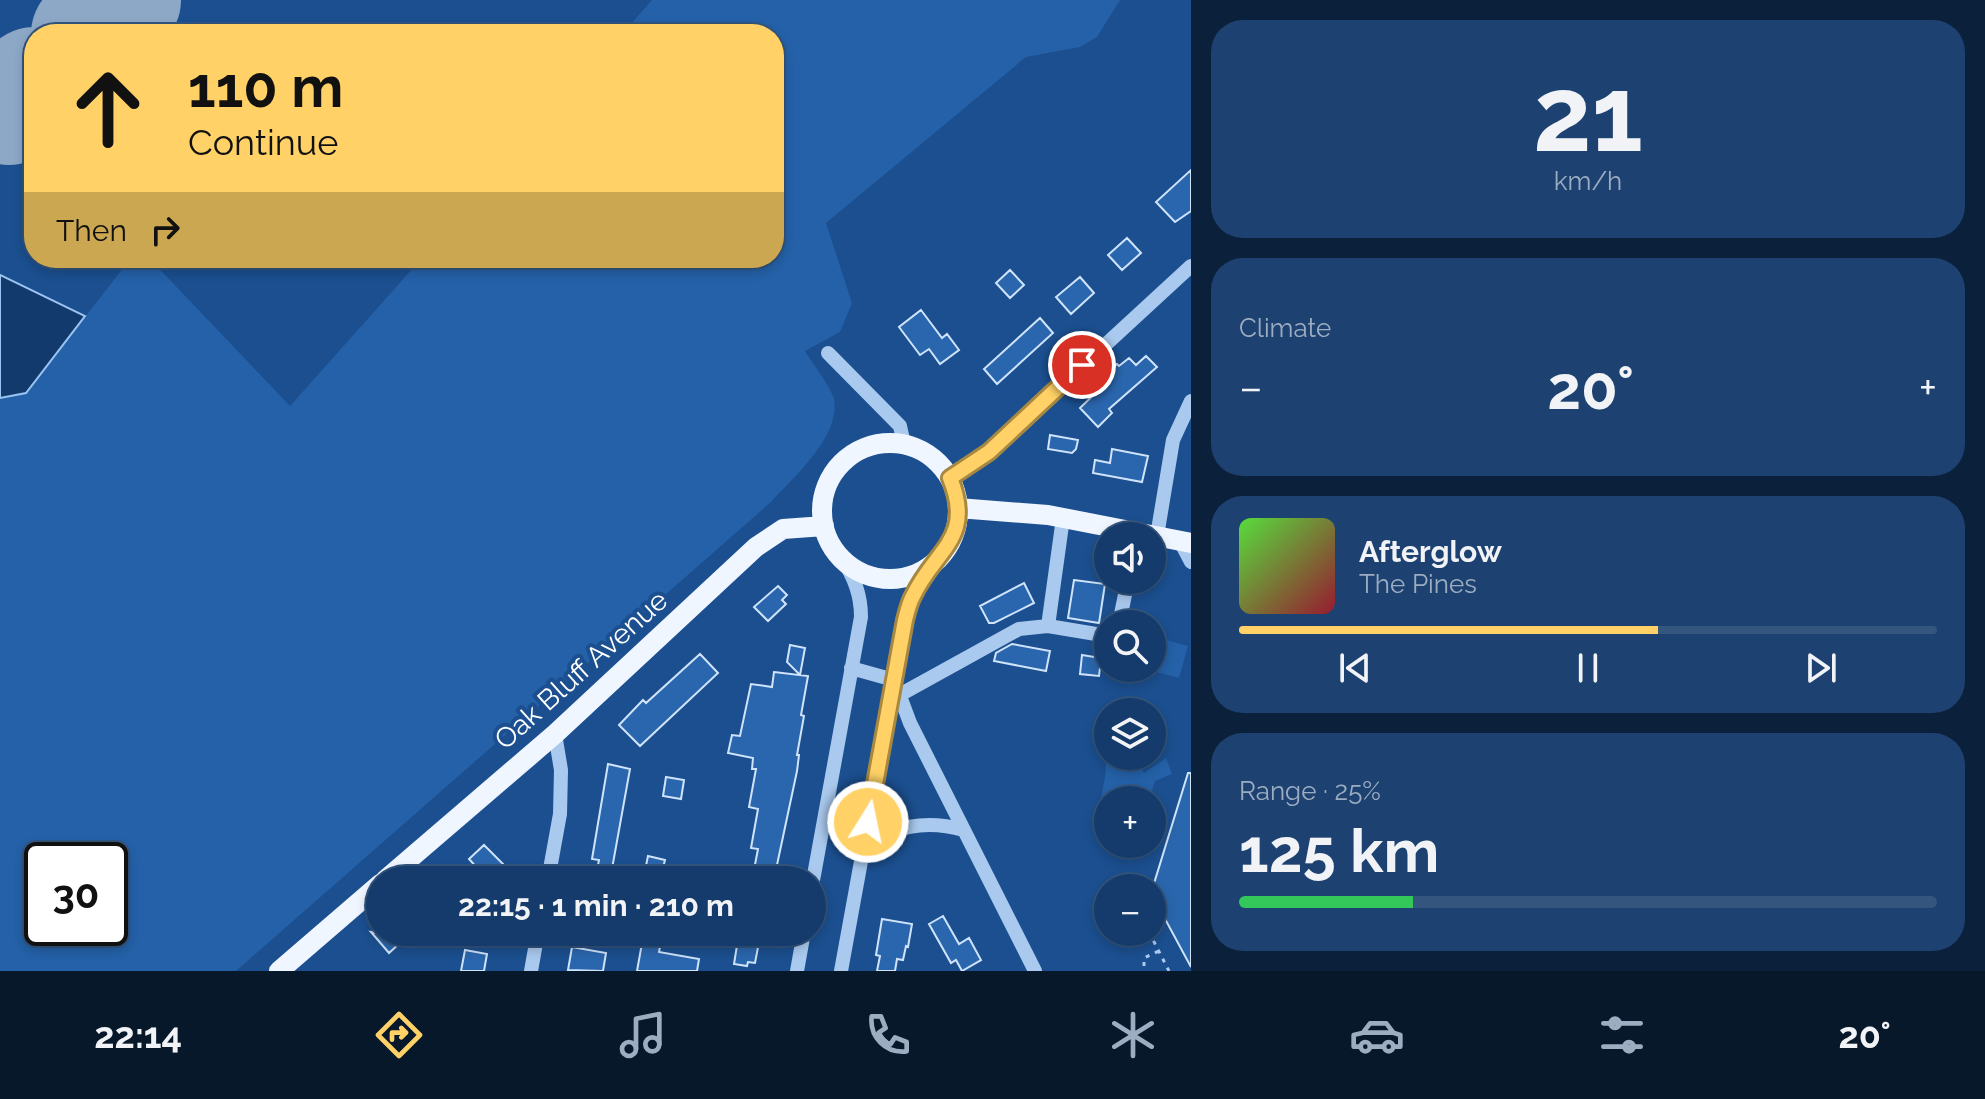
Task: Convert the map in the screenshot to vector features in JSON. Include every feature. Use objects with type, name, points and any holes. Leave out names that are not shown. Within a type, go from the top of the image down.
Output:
[{"type":"main road","points":[[885,443],[904,444],[930,457],[950,478],[958,508],[953,536],[938,560],[915,574],[890,579],[864,573],[842,558],[831,544],[824,526],[822,507],[826,488],[842,464],[866,448],[885,443]]},
{"type":"main road","points":[[958,508],[1063,518],[1094,525]]},
{"type":"main road","name":"Oak Bluff Avenue","points":[[401,866],[555,734],[756,547],[783,529],[824,526]]},
{"type":"main road","points":[[279,971],[366,896]]},
{"type":"street","points":[[950,478],[989,452],[1191,266]]},
{"type":"street","points":[[828,353],[900,426],[904,444]]},
{"type":"street","points":[[1147,522],[1173,440],[1191,401]]},
{"type":"street","points":[[1048,626],[1063,518]]},
{"type":"street","points":[[1185,542],[1191,562]]},
{"type":"street","points":[[816,866],[861,617],[861,600],[842,558]]},
{"type":"street","points":[[841,971],[895,698],[894,680],[905,620],[913,595],[938,560]]},
{"type":"street","points":[[895,698],[1019,629],[1048,626],[1094,634]]},
{"type":"street","points":[[851,668],[894,680]]},
{"type":"street","points":[[895,698],[1035,971]]},
{"type":"street","points":[[551,866],[560,814],[561,770],[555,734]]},
{"type":"street","points":[[863,852],[874,840],[904,827],[945,825],[964,830]]},
{"type":"street","points":[[531,971],[535,946]]},
{"type":"street","points":[[797,971],[801,946]]},
{"type":"path","points":[[1156,946],[1169,971]]},
{"type":"path","points":[[1144,966],[1144,958],[1159,951]]},
{"type":"shaded area","points":[[652,0],[1120,0],[1097,37],[1080,47],[1026,57],[826,223],[852,303],[840,332],[805,351],[832,394],[834,413],[823,441],[803,468],[771,502],[236,971],[0,971],[0,398],[26,393],[123,268],[159,268],[290,406],[413,268],[784,268],[784,24],[631,24]]},
{"type":"shaded area","points":[[0,275],[85,316],[26,393],[0,398]]},
{"type":"shaded area","points":[[1166,640],[1188,646],[1179,678],[1166,675]]},
{"type":"shaded area","points":[[1166,758],[1172,774],[1155,781],[1153,786],[1104,786],[1106,770],[1142,770],[1144,773],[1166,770]]},
{"type":"building","points":[[1191,170],[1191,211],[1175,222],[1156,202]]},
{"type":"building","points":[[1127,238],[1141,253],[1122,270],[1108,255]]},
{"type":"building","points":[[1010,270],[1024,285],[1010,298],[996,283]]},
{"type":"building","points":[[1080,277],[1094,293],[1071,314],[1056,297]]},
{"type":"building","points":[[921,310],[942,338],[947,334],[959,350],[940,364],[929,349],[920,355],[899,327]]},
{"type":"building","points":[[1040,318],[1053,333],[997,384],[984,369]]},
{"type":"building","points":[[1146,356],[1157,367],[1109,409],[1112,413],[1098,427],[1080,408],[1110,379],[1105,375],[1117,364],[1119,366],[1129,358],[1136,365]]},
{"type":"building","points":[[1050,435],[1078,440],[1076,449],[1072,453],[1048,449]]},
{"type":"building","points":[[1112,449],[1148,456],[1142,482],[1093,473],[1095,460],[1110,463]]},
{"type":"building","points":[[1074,580],[1094,583],[1094,594],[1103,594],[1101,610],[1094,610],[1094,622],[1068,618]]},
{"type":"building","points":[[1024,583],[1034,603],[989,623],[980,606]]},
{"type":"building","points":[[778,586],[787,595],[782,600],[786,604],[768,621],[754,607]]},
{"type":"building","points":[[1012,644],[1050,651],[1046,671],[994,661],[996,653]]},
{"type":"building","points":[[790,645],[805,648],[800,675],[787,662]]},
{"type":"building","points":[[700,654],[718,673],[640,746],[619,725],[643,700],[646,703]]},
{"type":"building","points":[[1082,655],[1094,657],[1094,675],[1080,674]]},
{"type":"building","points":[[774,672],[808,676],[801,715],[804,716],[797,771],[777,866],[755,866],[758,849],[751,848],[758,809],[749,807],[756,769],[752,769],[753,758],[728,753],[732,735],[740,736],[751,684],[772,687]]},
{"type":"building","points":[[608,764],[630,769],[613,866],[598,866],[599,860],[592,859]]},
{"type":"building","points":[[1188,773],[1191,773],[1191,967],[1166,921],[1166,874],[1157,874],[1162,858],[1166,858],[1166,844]]},
{"type":"building","points":[[666,777],[684,780],[681,799],[663,796]]},
{"type":"building","points":[[484,845],[504,865],[475,866],[469,859]]},
{"type":"building","points":[[648,856],[665,860],[664,866],[646,866]]},
{"type":"building","points":[[943,916],[959,944],[969,938],[981,960],[962,971],[956,960],[951,963],[929,924]]},
{"type":"building","points":[[882,919],[912,924],[908,947],[903,960],[897,959],[895,971],[877,971],[880,956],[876,955]]},
{"type":"building","points":[[383,946],[397,946],[389,953]]},
{"type":"building","points":[[641,946],[660,946],[659,952],[699,959],[697,971],[637,971]]},
{"type":"building","points":[[737,946],[758,946],[755,963],[748,962],[747,966],[734,964]]},
{"type":"building","points":[[572,947],[606,953],[603,971],[568,970]]},
{"type":"building","points":[[465,950],[487,954],[484,971],[461,971]]},
{"type":"runway","points":[[99,24],[124,0]]},
{"type":"runway","points":[[9,108],[24,94]]},
{"type":"route","points":[[868,822],[905,620],[913,595],[949,545],[956,527],[958,508],[950,478],[989,452],[1082,365]]}]
